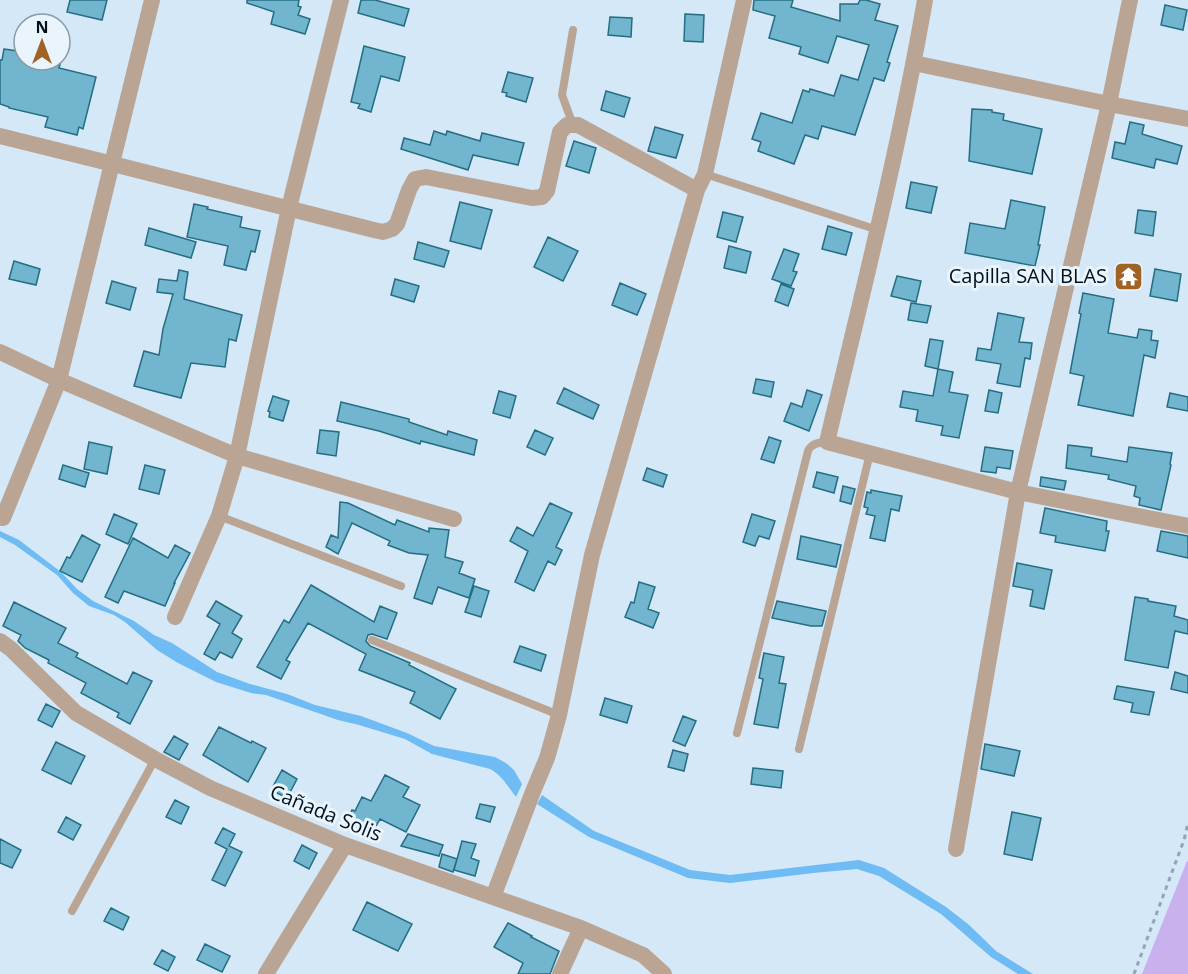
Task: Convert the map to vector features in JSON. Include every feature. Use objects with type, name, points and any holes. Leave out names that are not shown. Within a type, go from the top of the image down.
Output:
[{"type":"street","points":[[3,518],[59,380],[152,0]]},
{"type":"street","points":[[175,617],[219,516],[237,456],[289,208],[341,0]]},
{"type":"street","points":[[493,897],[548,758],[592,555],[697,190],[705,174],[744,0]]},
{"type":"street","points":[[925,0],[914,63],[878,230],[827,442],[1018,492],[1188,526]]},
{"type":"street","points":[[956,849],[1018,492],[1109,104],[1130,0]]},
{"type":"street","points":[[914,63],[1188,119]]},
{"type":"street","points":[[0,136],[383,232],[392,229],[397,224],[409,189],[415,180],[426,177],[532,198],[542,197],[547,191],[560,132],[567,125],[578,125],[697,190]]},
{"type":"street","points":[[0,352],[59,380],[237,456],[454,519]]},
{"type":"street","name":"Cañada Solis","points":[[0,640],[76,713],[210,788],[345,845],[581,928],[643,955],[664,974]]},
{"type":"street","points":[[266,974],[345,845]]},
{"type":"street","points":[[560,974],[581,928]]},
{"type":"lane","points":[[573,30],[562,94],[573,125]]},
{"type":"lane","points":[[705,174],[878,230]]},
{"type":"lane","points":[[737,733],[809,447],[827,442]]},
{"type":"lane","points":[[799,749],[870,453]]},
{"type":"lane","points":[[219,516],[401,586]]},
{"type":"lane","points":[[372,640],[559,715]]},
{"type":"lane","points":[[72,911],[155,759]]},
{"type":"path","points":[[1134,974],[1188,824]]},
{"type":"shaded area","points":[[1187,861],[1188,974],[1142,974]]},
{"type":"water","points":[[0,531],[19,540],[61,572],[77,589],[93,601],[134,621],[217,672],[315,705],[361,716],[434,746],[495,757],[514,770],[522,784],[516,797],[501,778],[490,769],[432,754],[405,739],[338,720],[266,695],[251,693],[216,682],[178,663],[157,650],[125,622],[114,615],[89,606],[57,575],[0,537]]},
{"type":"water","points":[[542,795],[594,831],[690,870],[730,875],[859,860],[884,868],[946,907],[996,951],[1033,974],[1018,974],[991,957],[941,914],[879,876],[857,869],[730,883],[688,878],[589,837],[537,804]]},
{"type":"building","points":[[70,0],[107,0],[102,20],[67,12]]},
{"type":"building","points":[[247,0],[299,0],[298,6],[301,7],[298,15],[310,19],[305,34],[271,24],[274,12],[247,3]]},
{"type":"building","points":[[361,0],[375,0],[409,9],[404,26],[358,13]]},
{"type":"building","points":[[754,0],[793,0],[791,7],[840,21],[840,4],[858,4],[860,0],[866,0],[880,4],[875,20],[898,26],[884,81],[874,78],[855,135],[822,126],[818,139],[805,135],[794,164],[758,151],[761,142],[752,139],[761,113],[792,123],[803,90],[809,92],[810,89],[834,96],[841,75],[858,80],[869,45],[837,36],[828,63],[799,54],[801,47],[769,38],[775,16],[753,10]]},
{"type":"building","points":[[1165,5],[1187,10],[1183,30],[1161,25]]},
{"type":"building","points":[[685,14],[704,15],[703,42],[684,41]]},
{"type":"building","points":[[610,17],[632,18],[631,37],[608,35]]},
{"type":"building","points":[[364,46],[405,57],[399,81],[381,76],[371,112],[358,108],[360,104],[351,102]]},
{"type":"building","points":[[4,49],[12,50],[12,72],[72,71],[96,77],[83,129],[79,127],[77,135],[45,127],[48,117],[0,104],[0,60],[2,60]]},
{"type":"building","points":[[508,72],[533,78],[526,102],[506,96],[507,93],[502,92]]},
{"type":"building","points":[[606,91],[630,98],[624,117],[601,110]]},
{"type":"building","points":[[972,109],[992,110],[992,112],[1004,114],[1003,120],[1042,129],[1032,174],[969,161]]},
{"type":"building","points":[[1130,122],[1144,125],[1142,134],[1182,146],[1177,164],[1156,159],[1154,168],[1112,158],[1115,142],[1125,144]]},
{"type":"building","points":[[655,127],[683,135],[676,158],[648,151]]},
{"type":"building","points":[[434,131],[446,135],[447,131],[480,141],[482,133],[524,143],[518,165],[473,155],[468,170],[401,149],[404,138],[430,145]]},
{"type":"building","points":[[574,141],[596,148],[589,173],[566,166]]},
{"type":"building","points":[[911,182],[937,187],[931,213],[906,208]]},
{"type":"building","points":[[1011,200],[1045,207],[1035,266],[965,253],[970,223],[1005,229]]},
{"type":"building","points":[[460,202],[492,210],[481,249],[450,241]]},
{"type":"building","points":[[194,204],[242,217],[240,227],[260,231],[255,252],[251,251],[246,270],[224,265],[228,246],[187,237]]},
{"type":"building","points":[[1138,210],[1156,212],[1153,236],[1135,233]]},
{"type":"building","points":[[723,212],[743,217],[736,242],[717,237]]},
{"type":"building","points":[[828,226],[852,233],[846,255],[822,249]]},
{"type":"building","points":[[149,228],[196,242],[191,258],[145,245]]},
{"type":"building","points":[[548,237],[578,251],[563,281],[534,267]]},
{"type":"building","points":[[418,242],[449,251],[444,267],[414,259]]},
{"type":"building","points":[[729,246],[751,252],[746,273],[724,268]]},
{"type":"building","points":[[784,249],[799,254],[793,271],[797,272],[791,286],[772,279]]},
{"type":"building","points":[[14,261],[40,269],[36,285],[9,279]]},
{"type":"building","points":[[1155,269],[1181,274],[1177,301],[1150,296]]},
{"type":"building","points":[[179,270],[188,272],[184,299],[242,315],[236,341],[229,339],[225,367],[191,363],[181,398],[134,386],[144,351],[159,355],[163,329],[173,294],[157,292],[159,279],[177,281]]},
{"type":"building","points":[[897,276],[921,281],[916,302],[891,296]]},
{"type":"building","points":[[395,279],[419,286],[414,302],[391,295]]},
{"type":"building","points":[[112,281],[136,288],[130,310],[106,303]]},
{"type":"building","points":[[620,283],[646,294],[637,315],[612,305]]},
{"type":"building","points":[[781,284],[794,289],[788,306],[775,301]]},
{"type":"building","points":[[1083,293],[1114,299],[1108,333],[1137,338],[1139,329],[1152,331],[1151,340],[1158,341],[1155,358],[1144,355],[1133,416],[1078,405],[1084,376],[1070,373]]},
{"type":"building","points":[[911,303],[931,306],[927,323],[908,320]]},
{"type":"building","points":[[998,313],[1024,318],[1019,342],[1032,343],[1030,359],[1025,358],[1020,387],[997,383],[1001,364],[976,360],[978,348],[991,350]]},
{"type":"building","points":[[930,339],[943,341],[938,369],[925,366]]},
{"type":"building","points":[[938,369],[953,372],[949,392],[968,395],[959,438],[941,435],[943,426],[916,421],[918,410],[900,407],[903,391],[933,396]]},
{"type":"building","points":[[756,379],[774,382],[771,397],[753,393]]},
{"type":"building","points":[[564,388],[599,405],[593,419],[557,403]]},
{"type":"building","points":[[807,390],[822,395],[809,431],[784,421],[791,403],[802,407]]},
{"type":"building","points":[[989,390],[1002,393],[998,413],[985,411]]},
{"type":"building","points":[[499,391],[516,396],[510,418],[493,413]]},
{"type":"building","points":[[1170,393],[1188,397],[1188,411],[1167,407]]},
{"type":"building","points":[[273,396],[289,401],[283,421],[269,417],[270,412],[268,411]]},
{"type":"building","points":[[341,402],[409,419],[409,422],[447,435],[448,431],[477,440],[474,455],[421,441],[420,444],[337,421]]},
{"type":"building","points":[[320,430],[339,432],[336,456],[317,453]]},
{"type":"building","points":[[535,430],[553,438],[545,455],[527,447]]},
{"type":"building","points":[[769,437],[781,441],[774,463],[761,459]]},
{"type":"building","points":[[89,442],[112,447],[107,474],[84,469]]},
{"type":"building","points":[[1068,445],[1092,448],[1091,456],[1127,462],[1129,447],[1172,453],[1161,510],[1139,505],[1140,498],[1134,496],[1136,486],[1108,479],[1109,475],[1066,468]]},
{"type":"building","points":[[985,447],[1013,451],[1010,469],[997,467],[996,473],[981,471]]},
{"type":"building","points":[[63,465],[89,473],[85,487],[59,479]]},
{"type":"building","points":[[145,465],[165,470],[159,494],[139,489]]},
{"type":"building","points":[[647,468],[667,475],[663,487],[643,480]]},
{"type":"building","points":[[817,472],[838,477],[834,493],[813,487]]},
{"type":"building","points":[[1041,477],[1066,481],[1064,490],[1040,486]]},
{"type":"building","points":[[843,486],[855,489],[851,504],[840,501]]},
{"type":"building","points":[[871,490],[902,496],[899,511],[891,509],[885,541],[870,538],[875,516],[866,514],[868,508],[864,507],[867,492],[871,493]]},
{"type":"building","points":[[340,502],[348,503],[395,525],[397,520],[429,532],[429,528],[449,530],[445,557],[463,562],[459,573],[475,579],[469,598],[438,587],[432,604],[414,598],[428,555],[409,553],[388,545],[390,541],[352,523],[338,554],[326,547],[331,535],[338,538]]},
{"type":"building","points":[[550,503],[572,513],[556,547],[562,550],[555,565],[548,561],[534,591],[515,582],[528,551],[510,541],[517,527],[533,536]]},
{"type":"building","points":[[1045,508],[1107,521],[1106,531],[1109,531],[1105,551],[1055,542],[1056,536],[1040,533]]},
{"type":"building","points":[[114,514],[137,524],[128,544],[106,534]]},
{"type":"building","points":[[752,514],[775,521],[769,539],[759,536],[755,546],[743,542]]},
{"type":"building","points":[[1161,531],[1188,536],[1188,558],[1157,551]]},
{"type":"building","points":[[82,535],[100,545],[82,582],[60,571]]},
{"type":"building","points":[[801,536],[841,545],[836,567],[797,559]]},
{"type":"building","points":[[133,538],[168,558],[175,545],[190,553],[165,606],[124,591],[118,603],[105,597]]},
{"type":"building","points":[[1017,563],[1052,570],[1044,609],[1030,606],[1033,590],[1013,586]]},
{"type":"building","points":[[639,582],[655,587],[648,609],[659,613],[653,628],[625,617],[631,602],[634,603]]},
{"type":"building","points":[[311,585],[374,622],[380,606],[397,613],[387,639],[372,634],[368,635],[366,641],[370,646],[410,663],[409,665],[456,689],[440,719],[410,703],[415,692],[359,670],[366,654],[308,623],[286,660],[290,662],[281,679],[257,667],[284,620],[289,623]]},
{"type":"building","points":[[474,586],[489,591],[481,617],[465,612]]},
{"type":"building","points":[[1135,597],[1176,606],[1174,616],[1188,620],[1188,634],[1175,631],[1168,668],[1125,660]]},
{"type":"building","points":[[216,601],[242,616],[232,633],[242,639],[232,658],[220,652],[215,660],[204,654],[220,624],[207,616]]},
{"type":"building","points":[[777,601],[826,611],[822,626],[772,618]]},
{"type":"building","points":[[14,602],[66,628],[58,643],[78,653],[76,657],[127,684],[133,672],[152,681],[130,724],[117,717],[119,713],[81,693],[86,683],[25,648],[18,641],[21,635],[3,626]]},
{"type":"building","points":[[520,646],[546,655],[541,671],[514,662]]},
{"type":"building","points":[[764,653],[784,657],[779,683],[786,684],[778,728],[754,724],[763,679],[759,678]]},
{"type":"building","points":[[1175,672],[1188,676],[1188,693],[1171,689]]},
{"type":"building","points":[[1117,686],[1154,692],[1149,715],[1131,712],[1133,703],[1114,699]]},
{"type":"building","points":[[605,698],[632,706],[627,723],[600,715]]},
{"type":"building","points":[[46,704],[60,711],[52,727],[38,720]]},
{"type":"building","points":[[683,716],[696,721],[685,746],[673,741]]},
{"type":"building","points":[[219,727],[266,748],[248,782],[203,755]]},
{"type":"building","points":[[174,736],[188,744],[179,760],[164,752]]},
{"type":"building","points":[[56,742],[85,756],[71,784],[42,770]]},
{"type":"building","points":[[985,744],[1020,751],[1014,776],[981,769]]},
{"type":"building","points":[[673,750],[688,754],[684,771],[668,767]]},
{"type":"building","points":[[753,768],[783,771],[781,788],[751,784]]},
{"type":"building","points":[[282,770],[297,779],[287,798],[271,790]]},
{"type":"building","points":[[385,775],[409,787],[403,797],[420,805],[406,832],[380,819],[370,837],[345,825],[352,810],[355,811],[362,797],[371,801]]},
{"type":"building","points":[[175,800],[189,807],[181,824],[166,817]]},
{"type":"building","points":[[480,804],[495,807],[490,822],[476,818]]},
{"type":"building","points":[[1012,812],[1041,818],[1032,860],[1004,854]]},
{"type":"building","points":[[66,817],[81,825],[73,840],[58,832]]},
{"type":"building","points":[[223,828],[235,834],[229,846],[242,852],[225,886],[212,880],[227,849],[215,843]]},
{"type":"building","points":[[408,834],[443,845],[439,856],[401,846]]},
{"type":"building","points":[[0,839],[21,850],[12,868],[0,863]]},
{"type":"building","points":[[462,841],[476,844],[471,858],[479,861],[475,876],[454,870]]},
{"type":"building","points":[[302,845],[317,853],[309,869],[294,861]]},
{"type":"building","points":[[442,854],[457,859],[453,872],[439,867]]},
{"type":"building","points":[[367,902],[412,924],[398,951],[353,930]]},
{"type":"building","points":[[111,908],[129,917],[123,930],[104,921]]},
{"type":"building","points":[[508,923],[559,951],[550,974],[518,974],[523,963],[494,947]]},
{"type":"building","points":[[205,944],[230,956],[222,972],[197,960]]},
{"type":"building","points":[[162,950],[175,957],[168,971],[154,964]]},
{"type":"place","name":"Capilla SAN BLAS","points":[[1128,276]]}]
